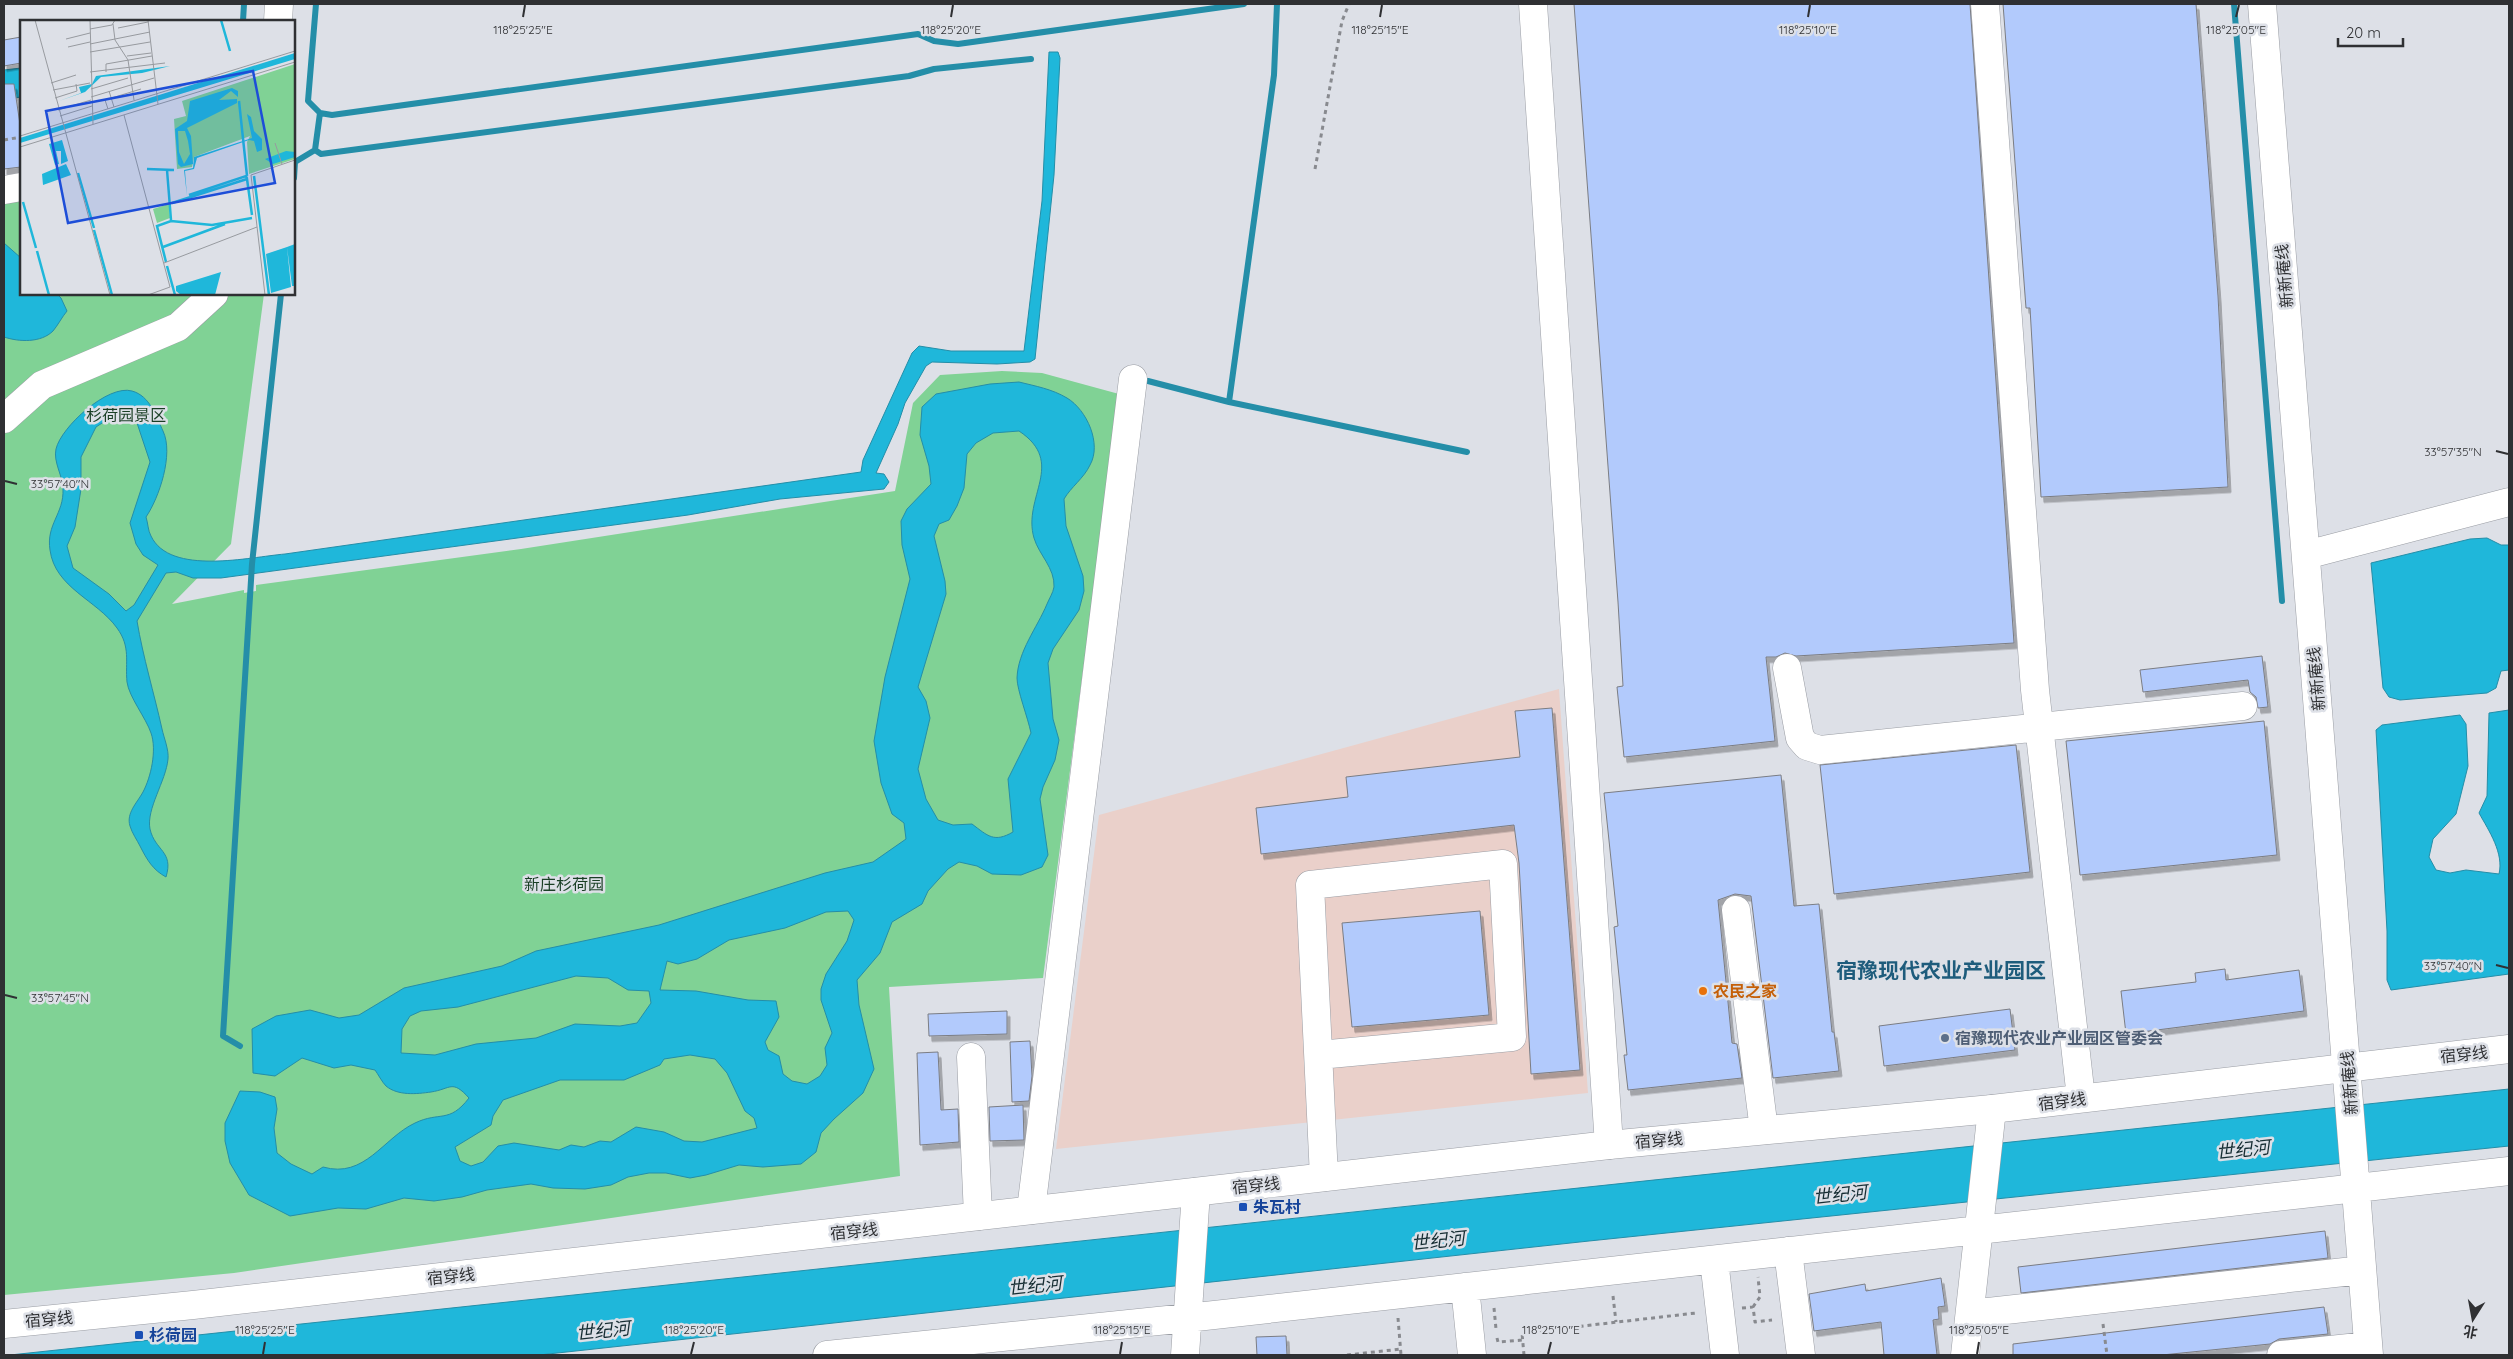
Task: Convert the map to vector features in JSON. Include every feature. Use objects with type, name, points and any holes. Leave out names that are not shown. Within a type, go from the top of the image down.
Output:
[{"type":"street","points":[[278,20],[279,4]]},
{"type":"street","points":[[1533,4],[1609,1145]]},
{"type":"street","points":[[1985,4],[2039,727],[2081,1098]]},
{"type":"street","name":"新新庵线","points":[[2262,4],[2349,1079],[2355,1182],[2369,1351]]},
{"type":"street","points":[[4,190],[20,187]]},
{"type":"street","points":[[4,420],[42,385],[178,327],[213,295]]},
{"type":"street","points":[[1031,1210],[1133,379]]},
{"type":"street","points":[[2306,555],[2509,502]]},
{"type":"street","points":[[1787,668],[1800,738],[1807,746],[1820,750],[2243,706]]},
{"type":"street","points":[[1319,1055],[1512,1037],[1503,864],[1310,884],[1324,1177]]},
{"type":"street","points":[[1736,910],[1764,1130]]},
{"type":"street","name":"宿穿线","points":[[4,1324],[132,1312],[1031,1210],[1196,1204],[1324,1177],[1609,1145],[1764,1130],[1991,1122],[2081,1098],[2349,1079],[2509,1049]]},
{"type":"street","points":[[971,1057],[978,1216]]},
{"type":"street","points":[[1965,1355],[1991,1122]]},
{"type":"street","points":[[827,1355],[1187,1313],[1397,1295],[1714,1260],[1979,1224],[2355,1182],[2509,1171]]},
{"type":"street","points":[[1185,1355],[1196,1204]]},
{"type":"street","points":[[1788,1251],[1801,1355]]},
{"type":"street","points":[[1714,1260],[1725,1355]]},
{"type":"street","points":[[1970,1314],[2362,1270]]},
{"type":"street","points":[[1465,1287],[1472,1355]]},
{"type":"street","points":[[2281,1355],[2369,1351]]},
{"type":"path","points":[[1315,169],[1342,21],[1349,4]]},
{"type":"path","points":[[4,140],[20,137]]},
{"type":"path","points":[[1755,1255],[1760,1297],[1753,1307],[1755,1322],[1774,1319],[1775,1328]]},
{"type":"path","points":[[1492,1284],[1498,1342],[1523,1340]]},
{"type":"path","points":[[1397,1295],[1401,1355]]},
{"type":"path","points":[[2100,1299],[2107,1355]]},
{"type":"path","points":[[1524,1355],[1522,1333],[1753,1307]]},
{"type":"path","points":[[1347,1355],[1401,1349]]},
{"type":"shaded area","points":[[1559,689],[1588,1093],[1056,1149],[1099,815]]},
{"type":"green space","name":"新庄杉荷园","points":[[20,199],[20,295],[264,295],[231,544],[172,604],[244,590],[244,593],[256,591],[256,585],[521,549],[895,491],[913,403],[940,375],[1002,371],[1042,373],[1119,394],[1043,978],[889,987],[900,1176],[234,1273],[4,1295],[4,202]]},
{"type":"water","points":[[1049,52],[1058,52],[1060,58],[1054,175],[1035,359],[1030,362],[997,364],[932,362],[926,366],[905,403],[898,424],[876,473],[884,474],[889,482],[884,489],[780,499],[688,515],[221,578],[193,578],[176,572],[166,573],[137,621],[168,755],[164,776],[153,804],[150,821],[152,836],[168,862],[166,877],[157,871],[145,856],[133,834],[129,821],[131,812],[143,792],[148,779],[152,763],[153,740],[149,727],[128,688],[126,648],[121,635],[109,618],[78,593],[60,574],[53,563],[49,541],[50,533],[63,498],[63,484],[55,454],[56,449],[60,440],[76,419],[99,400],[122,391],[132,391],[143,397],[152,407],[163,431],[167,451],[164,475],[160,488],[146,517],[149,532],[161,548],[175,556],[193,560],[232,560],[285,554],[861,472],[863,460],[912,353],[919,346],[951,351],[1024,351],[1042,201]],"holes":[[[116,414],[135,417],[150,462],[130,523],[136,544],[143,555],[158,565],[134,605],[126,611],[109,594],[73,568],[67,546],[75,527],[81,489],[81,457],[96,427]]]},
{"type":"water","points":[[20,68],[20,97],[4,100],[4,70]]},
{"type":"water","points":[[4,243],[20,257],[20,295],[58,295],[67,311],[53,331],[42,338],[16,340],[4,337]]},
{"type":"water","points":[[1019,382],[1055,392],[1067,398],[1081,411],[1093,438],[1093,457],[1090,465],[1064,499],[1066,526],[1083,576],[1084,591],[1079,610],[1053,649],[1048,663],[1053,719],[1059,740],[1055,760],[1043,787],[1040,799],[1048,855],[1042,867],[1021,875],[992,874],[977,866],[959,862],[948,869],[928,891],[922,904],[892,922],[880,953],[857,980],[859,1005],[874,1069],[863,1093],[821,1133],[816,1152],[801,1164],[763,1167],[739,1165],[690,1178],[666,1173],[649,1173],[628,1177],[611,1185],[585,1189],[553,1188],[531,1184],[487,1190],[462,1197],[434,1201],[404,1198],[366,1209],[338,1208],[290,1216],[249,1195],[230,1163],[225,1141],[225,1123],[240,1091],[260,1092],[275,1097],[277,1109],[274,1128],[277,1153],[291,1164],[312,1174],[323,1167],[338,1169],[351,1167],[362,1162],[415,1123],[450,1114],[462,1106],[469,1098],[455,1087],[426,1093],[402,1093],[386,1086],[375,1070],[351,1065],[334,1068],[302,1058],[275,1076],[253,1073],[252,1029],[276,1016],[310,1010],[339,1018],[359,1015],[404,988],[502,966],[536,951],[659,925],[825,873],[873,862],[906,839],[904,823],[892,814],[881,783],[874,741],[885,677],[910,579],[902,545],[901,521],[907,509],[931,484],[929,466],[920,435],[922,407],[936,394],[990,384]],"holes":[[[1019,431],[1033,443],[1040,455],[1042,468],[1033,508],[1032,523],[1036,544],[1054,580],[1052,594],[1024,649],[1018,668],[1017,683],[1031,733],[1008,779],[1013,832],[1001,837],[991,837],[972,824],[953,825],[938,820],[926,799],[918,769],[930,718],[926,701],[918,687],[946,594],[945,581],[934,536],[939,524],[949,520],[957,506],[964,488],[967,454],[976,443],[993,433]],[[848,911],[854,920],[847,941],[826,974],[821,989],[821,1000],[832,1033],[825,1048],[827,1065],[820,1076],[807,1084],[792,1081],[783,1074],[779,1056],[768,1050],[765,1042],[779,1017],[776,1001],[748,1000],[696,991],[660,990],[667,961],[678,964],[697,959],[729,940],[785,928],[826,912]],[[576,976],[608,978],[628,990],[649,991],[651,1003],[637,1023],[620,1026],[575,1024],[536,1038],[476,1044],[435,1055],[401,1053],[402,1029],[410,1016],[421,1011],[458,1007]],[[690,1055],[715,1059],[727,1073],[745,1111],[754,1118],[757,1128],[702,1142],[684,1141],[664,1132],[636,1127],[611,1142],[600,1141],[584,1147],[571,1145],[559,1150],[514,1143],[498,1146],[483,1162],[471,1166],[460,1161],[455,1147],[491,1125],[493,1116],[503,1100],[560,1080],[624,1080],[660,1065],[664,1059]]]},
{"type":"water","points":[[2487,538],[2501,545],[2509,545],[2509,670],[2501,671],[2496,688],[2487,693],[2400,700],[2389,697],[2383,688],[2371,563],[2470,539]]},
{"type":"water","points":[[2509,710],[2509,974],[2391,990],[2387,980],[2387,931],[2376,730],[2382,725],[2460,715],[2466,724],[2468,766],[2456,814],[2433,839],[2429,857],[2436,870],[2450,873],[2466,870],[2499,874],[2498,850],[2479,813],[2487,796],[2489,713]]},
{"type":"water","name":"世纪河","points":[[2509,1089],[2509,1146],[1589,1241],[539,1355],[10,1355]]},
{"type":"building","points":[[1574,4],[1970,4],[2014,643],[1796,656],[1785,653],[1776,657],[1766,657],[1775,741],[1624,757],[1617,687],[1623,686],[1618,602]]},
{"type":"building","points":[[2003,4],[2196,4],[2218,296],[2228,487],[2041,497],[2030,308],[2026,308]]},
{"type":"building","points":[[20,37],[20,63],[4,66],[4,40]]},
{"type":"building","points":[[4,84],[14,84],[20,124],[20,167],[4,169]]},
{"type":"building","points":[[2262,656],[2268,707],[2258,708],[2256,697],[2250,692],[2248,680],[2143,692],[2140,670]]},
{"type":"building","points":[[1552,708],[1580,1070],[1531,1074],[1519,863],[1514,825],[1261,854],[1256,808],[1348,797],[1346,777],[1520,757],[1515,711]]},
{"type":"building","points":[[2264,721],[2277,855],[2080,875],[2066,741]]},
{"type":"building","points":[[2016,745],[2030,872],[1834,894],[1820,765]]},
{"type":"building","points":[[1781,775],[1794,906],[1819,904],[1832,1032],[1834,1032],[1839,1071],[1773,1078],[1751,896],[1735,894],[1718,900],[1732,1043],[1737,1044],[1742,1078],[1628,1090],[1624,1055],[1627,1055],[1614,927],[1618,926],[1604,793]]},
{"type":"building","points":[[1480,911],[1489,1015],[1352,1027],[1342,923]]},
{"type":"building","points":[[2225,969],[2226,980],[2299,970],[2304,1011],[2126,1034],[2121,991],[2196,982],[2195,973]]},
{"type":"building","points":[[2010,1009],[2015,1050],[1884,1066],[1879,1026]]},
{"type":"building","points":[[1007,1011],[1007,1034],[929,1036],[928,1014]]},
{"type":"building","points":[[1030,1041],[1032,1076],[1029,1101],[1012,1102],[1010,1042]]},
{"type":"building","points":[[938,1052],[941,1110],[958,1109],[959,1142],[920,1145],[917,1053]]},
{"type":"building","points":[[1023,1105],[1024,1140],[990,1141],[989,1107]]},
{"type":"building","points":[[2325,1231],[2328,1258],[2021,1293],[2018,1267]]},
{"type":"building","points":[[1941,1278],[1945,1306],[1938,1307],[1939,1319],[1933,1320],[1937,1355],[1884,1355],[1881,1322],[1814,1331],[1809,1294],[1865,1284],[1866,1291]]},
{"type":"building","points":[[2324,1307],[2328,1334],[2279,1339],[2270,1344],[2162,1355],[2013,1355],[2013,1344]]},
{"type":"building","points":[[1286,1336],[1287,1355],[1257,1355],[1256,1337]]},
{"type":"waterway","points":[[243,20],[244,4]]},
{"type":"waterway","points":[[316,4],[308,101],[320,113],[332,115],[918,34],[934,41],[958,44],[1244,4]]},
{"type":"waterway","points":[[1229,402],[1274,75],[1277,4]]},
{"type":"waterway","points":[[2234,4],[2282,601]]},
{"type":"waterway","points":[[320,113],[315,150],[321,154],[909,76],[934,69],[1031,59]]},
{"type":"waterway","points":[[295,162],[315,150]]},
{"type":"waterway","points":[[240,1046],[223,1036],[252,564],[281,295]]},
{"type":"waterway","points":[[1148,381],[1229,402],[1467,452]]},
{"type":"place","name":"农民之家","points":[[1703,991]]},
{"type":"place","name":"宿豫现代农业产业园区管委会","points":[[1945,1038]]},
{"type":"place","name":"朱瓦村","points":[[1243,1207]]},
{"type":"place","name":"杉荷园","points":[[139,1335]]},
{"type":"district","name":"宿豫现代农业产业园区","points":[[1941,971]]},
{"type":"park label","name":"杉荷园景区","points":[[126,415]]}]
